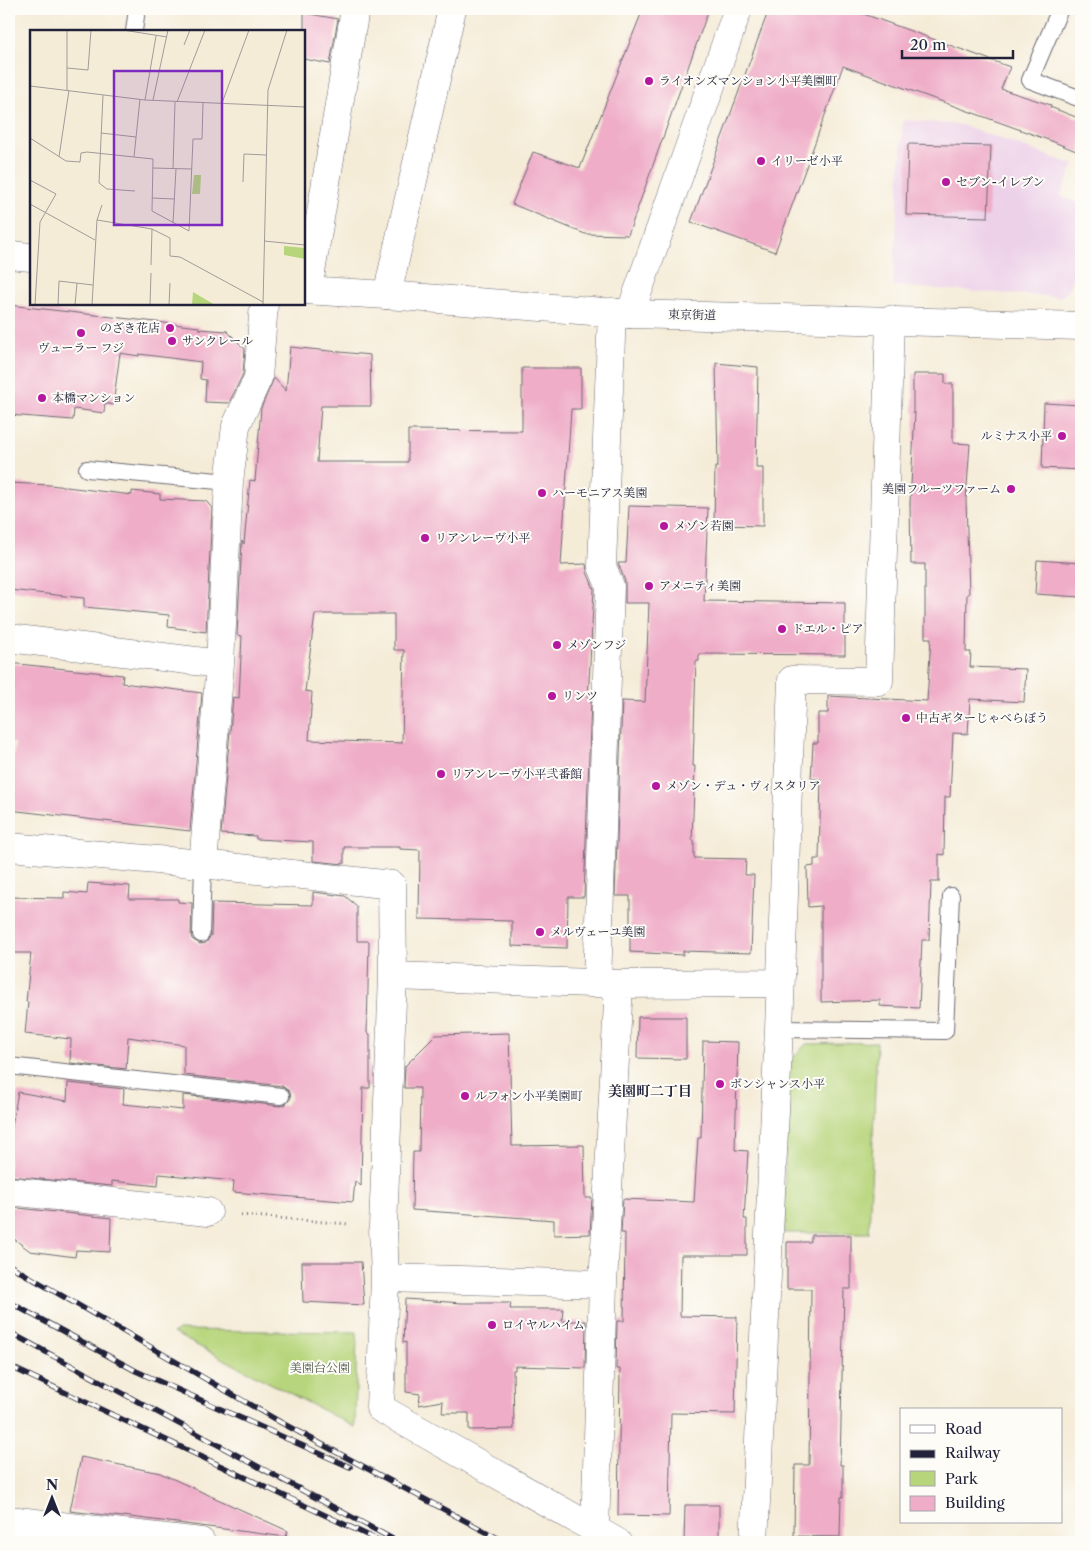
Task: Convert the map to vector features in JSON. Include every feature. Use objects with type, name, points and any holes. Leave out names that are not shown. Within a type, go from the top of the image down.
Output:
[{"type":"street","points":[[306,290],[355,9]]},
{"type":"street","points":[[387,295],[452,9]]},
{"type":"street","points":[[606,1536],[603,1284],[608,984],[610,586],[602,566],[621,313],[738,9]]},
{"type":"street","points":[[9,255],[30,258]]},
{"type":"street","name":"東京街道","points":[[306,290],[621,313],[1081,326]]},
{"type":"street","points":[[203,864],[220,664],[229,482],[236,426],[258,378],[264,305]]},
{"type":"street","points":[[754,1542],[779,1029],[792,680],[880,682],[890,320]]},
{"type":"street","points":[[9,638],[220,664]]},
{"type":"street","points":[[9,847],[203,864],[392,885],[393,976],[383,1227],[384,1278],[380,1408],[606,1536]]},
{"type":"street","points":[[393,976],[608,984],[780,983]]},
{"type":"street","points":[[9,1191],[208,1212]]},
{"type":"street","points":[[384,1278],[603,1284]]},
{"type":"street","points":[[9,1520],[201,1542]]},
{"type":"lane","points":[[134,30],[137,9]]},
{"type":"lane","points":[[1060,9],[1030,80],[1081,99]]},
{"type":"lane","points":[[87,469],[229,482]]},
{"type":"lane","points":[[201,934],[203,864]]},
{"type":"lane","points":[[779,1029],[945,1031],[950,896]]},
{"type":"lane","points":[[9,1066],[281,1096]]},
{"type":"path","points":[[208,1212],[383,1227]]},
{"type":"shaded area","points":[[903,120],[962,125],[1074,165],[1060,196],[1081,204],[1081,257],[1067,292],[1060,297],[893,286]]},
{"type":"green space","points":[[877,1042],[869,1233],[784,1233],[787,1064],[806,1044]]},
{"type":"green space","name":"美園台公園","points":[[178,1330],[357,1332],[355,1427],[173,1333]]},
{"type":"building","name":"ライオンズマンション小平美園町","points":[[643,9],[709,9],[628,235],[585,234],[512,204],[533,152],[580,168]]},
{"type":"building","name":"イリーゼ小平","points":[[769,9],[850,9],[1010,67],[1001,89],[1051,105],[1050,107],[1081,119],[1081,153],[843,66],[775,252],[691,222]]},
{"type":"building","points":[[304,13],[338,19],[330,64],[305,59]]},
{"type":"building","points":[[908,144],[991,146],[988,217],[906,215]]},
{"type":"building","points":[[9,305],[227,331],[245,349],[243,374],[229,403],[205,402],[206,380],[200,379],[201,362],[120,353],[113,405],[105,403],[104,413],[74,409],[73,420],[9,415]]},
{"type":"building","points":[[290,347],[370,355],[371,406],[321,406],[317,462],[408,462],[408,430],[522,431],[522,368],[581,368],[581,409],[571,409],[561,565],[586,564],[594,589],[588,700],[591,700],[584,897],[568,897],[567,948],[512,946],[512,921],[419,919],[420,850],[400,849],[400,847],[344,847],[344,864],[313,861],[313,842],[256,839],[256,836],[221,834],[233,697],[239,698],[242,636],[237,635],[242,541],[244,544],[250,480],[255,481],[261,408],[274,378],[286,391]],"holes":[[[315,614],[394,614],[394,650],[404,650],[402,743],[309,740],[312,692],[305,691]]]},
{"type":"building","points":[[716,363],[758,367],[756,468],[763,468],[763,526],[714,525],[715,467],[718,467]]},
{"type":"building","points":[[913,374],[945,374],[945,384],[953,384],[953,443],[970,444],[966,500],[969,594],[967,594],[966,652],[971,652],[970,667],[1026,669],[1024,702],[970,699],[968,734],[953,733],[950,797],[945,797],[944,855],[939,854],[939,882],[931,882],[929,940],[922,940],[919,1008],[880,1006],[880,1000],[821,1002],[821,906],[808,907],[807,867],[814,866],[814,859],[819,859],[821,779],[811,779],[813,743],[818,743],[818,713],[828,713],[828,696],[927,701],[931,638],[925,638],[925,564],[911,564],[910,503],[915,413],[913,413]]},
{"type":"building","name":"ルミナス小平","points":[[1044,403],[1081,405],[1081,470],[1042,468]]},
{"type":"building","points":[[9,483],[50,485],[132,495],[132,491],[160,494],[160,499],[206,501],[212,508],[206,632],[168,627],[169,615],[84,607],[84,598],[9,590]]},
{"type":"building","points":[[629,506],[708,508],[704,601],[845,603],[845,655],[699,654],[699,661],[696,661],[692,840],[694,840],[694,858],[746,859],[745,875],[754,875],[751,953],[683,951],[683,955],[630,952],[630,896],[615,896],[622,701],[645,702],[649,603],[625,603],[625,581],[618,563],[626,563]]},
{"type":"building","points":[[1037,560],[1081,563],[1081,597],[1035,594]]},
{"type":"building","points":[[9,663],[123,675],[122,683],[202,693],[190,831],[9,810],[9,785],[15,743],[9,742]]},
{"type":"building","points":[[88,883],[130,886],[129,899],[178,899],[178,902],[192,903],[191,934],[192,939],[200,944],[206,943],[211,935],[212,903],[313,905],[313,892],[345,896],[357,906],[357,941],[369,941],[367,1033],[370,1034],[370,1088],[363,1088],[361,1186],[355,1181],[353,1202],[233,1192],[234,1181],[159,1174],[158,1186],[112,1181],[112,1186],[9,1176],[9,1142],[18,1092],[67,1101],[68,1083],[124,1089],[123,1104],[183,1110],[183,1095],[280,1106],[285,1105],[291,1098],[290,1092],[282,1086],[184,1075],[184,1045],[128,1037],[126,1069],[70,1063],[71,1039],[25,1034],[31,953],[9,953],[9,897],[64,898],[64,892],[87,894]]},
{"type":"building","points":[[638,1017],[686,1017],[686,1059],[637,1058]]},
{"type":"building","name":"ルフォン小平美園町","points":[[509,1033],[512,1146],[584,1145],[585,1198],[592,1198],[590,1234],[554,1235],[554,1220],[412,1210],[413,1152],[419,1152],[420,1088],[404,1088],[405,1066],[436,1035]]},
{"type":"building","points":[[703,1041],[738,1042],[735,1150],[748,1151],[744,1219],[747,1219],[747,1255],[681,1255],[680,1316],[737,1317],[735,1414],[671,1413],[669,1516],[618,1515],[620,1369],[616,1369],[617,1321],[624,1321],[625,1233],[621,1233],[623,1199],[694,1202],[698,1138],[701,1138]]},
{"type":"building","points":[[9,1207],[111,1218],[110,1252],[76,1250],[75,1257],[30,1251],[9,1235]]},
{"type":"building","points":[[812,1235],[851,1235],[851,1289],[844,1289],[840,1465],[843,1465],[843,1497],[841,1497],[840,1537],[794,1536],[795,1465],[809,1465],[811,1289],[787,1289],[787,1242],[810,1242]]},
{"type":"building","points":[[302,1262],[361,1262],[364,1305],[303,1302]]},
{"type":"building","points":[[405,1299],[462,1303],[511,1303],[510,1309],[563,1309],[562,1321],[586,1321],[585,1368],[515,1366],[515,1370],[513,1370],[514,1429],[469,1430],[469,1413],[442,1413],[443,1401],[419,1405],[420,1394],[406,1392],[406,1342],[403,1343]]},
{"type":"building","points":[[81,1457],[160,1473],[288,1531],[286,1537],[70,1511]]},
{"type":"building","points":[[685,1505],[719,1505],[719,1542],[684,1542]]},
{"type":"railway","points":[[9,1265],[280,1422],[505,1542]]},
{"type":"railway","points":[[9,1302],[136,1371],[350,1467]]},
{"type":"railway","points":[[9,1332],[398,1542]]},
{"type":"railway","points":[[9,1366],[382,1542]]},
{"type":"place","name":"ライオンズマンション小平美園町","points":[[649,81]]},
{"type":"place","name":"イリーゼ小平","points":[[761,161]]},
{"type":"place","name":"セブン-イレブン","points":[[946,182]]},
{"type":"place","name":"のざき花店","points":[[170,328]]},
{"type":"place","name":"ヴューラー フジ","points":[[81,333]]},
{"type":"place","name":"サンクレール","points":[[172,341]]},
{"type":"place","name":"本橋マンション","points":[[42,398]]},
{"type":"place","name":"ルミナス小平","points":[[1062,436]]},
{"type":"place","name":"美園フルーツファーム","points":[[1011,489]]},
{"type":"place","name":"ハーモニアス美園","points":[[542,493]]},
{"type":"place","name":"メゾン若園","points":[[664,526]]},
{"type":"place","name":"リアンレーヴ小平","points":[[425,538]]},
{"type":"place","name":"アメニティ美園","points":[[649,586]]},
{"type":"place","name":"ドエル・ピア","points":[[782,629]]},
{"type":"place","name":"メゾンフジ","points":[[557,645]]},
{"type":"place","name":"リンツ","points":[[552,696]]},
{"type":"place","name":"中古ギターじゃべらぼう","points":[[906,718]]},
{"type":"place","name":"リアンレーヴ小平弐番館","points":[[441,774]]},
{"type":"place","name":"メゾン・デュ・ヴィスタリア","points":[[656,786]]},
{"type":"place","name":"メルヴェーユ美園","points":[[540,932]]},
{"type":"place","name":"ボンシャンス小平","points":[[720,1084]]},
{"type":"place","name":"ルフォン小平美園町","points":[[465,1096]]},
{"type":"place","name":"ロイヤルハイム","points":[[492,1325]]},
{"type":"district","name":"美園町二丁目","points":[[650,1091]]}]
